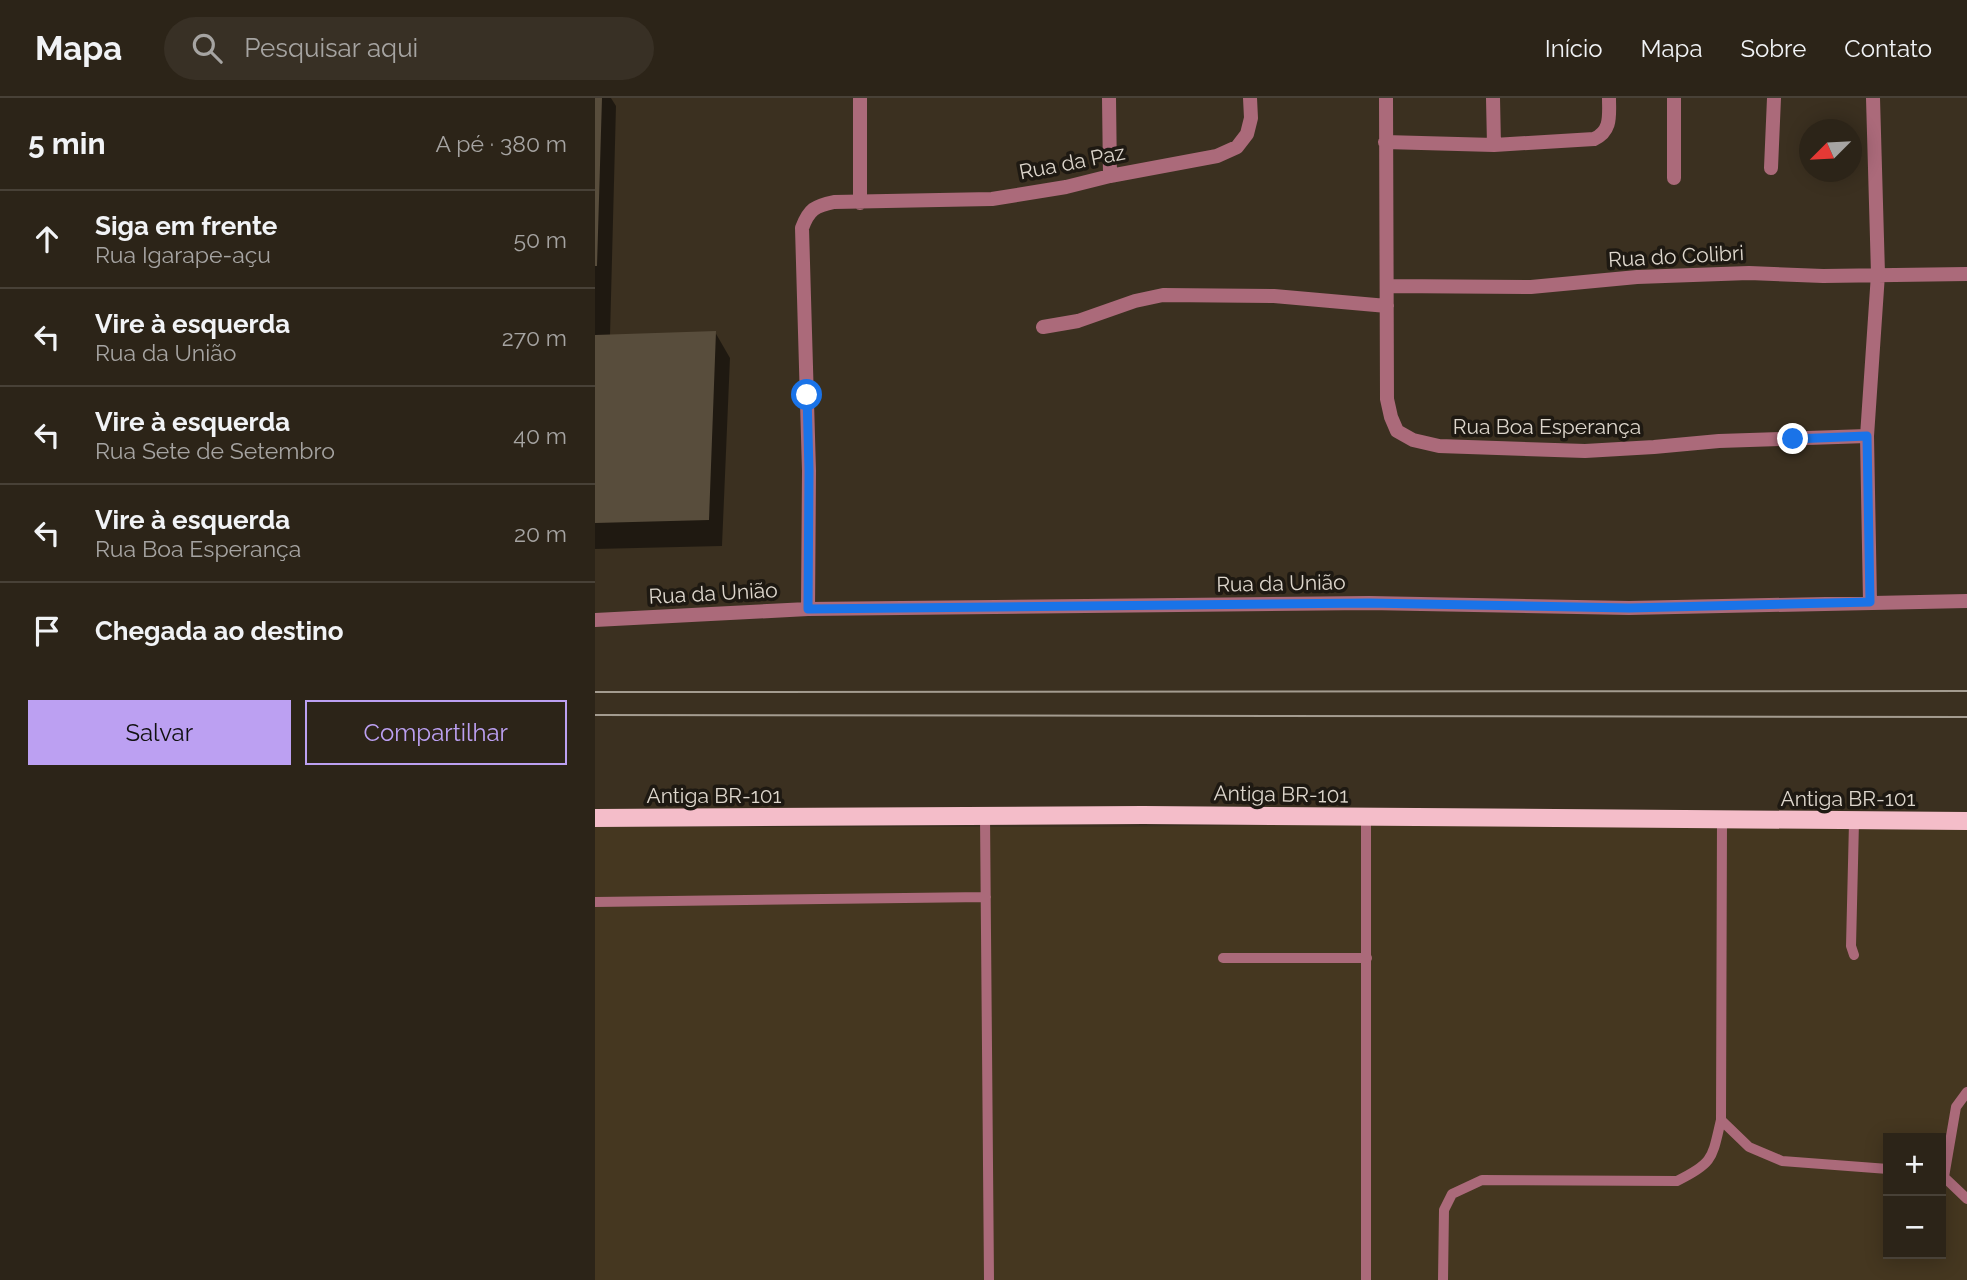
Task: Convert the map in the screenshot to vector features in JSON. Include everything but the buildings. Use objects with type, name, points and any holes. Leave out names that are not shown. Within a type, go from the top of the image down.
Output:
[{"type":"main road","name":"Antiga BR-101","points":[[595,818],[1143,815],[1967,821]]},
{"type":"street","points":[[860,98],[860,203]]},
{"type":"street","points":[[1109,98],[1110,176]]},
{"type":"street","name":"Rua da Paz","points":[[808,609],[809,471],[803,228],[813,209],[834,202],[992,199],[1066,187],[1217,156],[1237,147],[1247,134],[1251,118],[1250,98]]},
{"type":"street","name":"Rua Boa Esperança","points":[[1386,98],[1387,399],[1397,431],[1412,440],[1439,446],[1585,451],[1719,441],[1867,436]]},
{"type":"street","points":[[1493,98],[1494,145]]},
{"type":"street","points":[[1385,142],[1494,145],[1594,139],[1602,135],[1609,124],[1609,98]]},
{"type":"street","points":[[1674,98],[1674,178]]},
{"type":"street","points":[[1771,168],[1774,98]]},
{"type":"street","points":[[1870,602],[1867,436],[1878,274],[1873,98]]},
{"type":"street","name":"Rua do Colibri","points":[[1387,286],[1531,287],[1749,273],[1823,276],[1967,274]]},
{"type":"street","points":[[1043,327],[1079,321],[1135,301],[1163,295],[1275,296],[1387,306]]},
{"type":"street","name":"Rua da União","points":[[595,620],[808,609],[1369,603],[1629,608],[1967,601]]},
{"type":"lane","points":[[985,816],[989,1280]]},
{"type":"lane","points":[[1366,817],[1366,1280]]},
{"type":"lane","points":[[1444,1280],[1444,1210],[1452,1194],[1482,1180],[1677,1181],[1700,1170],[1712,1156],[1721,1121],[1722,820]]},
{"type":"lane","points":[[1854,822],[1851,947],[1854,955]]},
{"type":"lane","points":[[595,901],[986,897]]},
{"type":"lane","points":[[1223,958],[1367,958]]},
{"type":"lane","points":[[1946,1161],[1956,1107],[1967,1092]]},
{"type":"lane","points":[[1721,1121],[1749,1147],[1782,1161],[1883,1169]]},
{"type":"lane","points":[[1946,1180],[1967,1199]]},
{"type":"shaded area","points":[[1967,817],[1967,1280],[595,1280],[595,827],[1100,827]]},
{"type":"tram line","points":[[595,692],[1967,691]]},
{"type":"tram line","points":[[595,715],[1967,717]]},
{"type":"route","points":[[807,395],[808,609],[1369,603],[1629,608],[1870,602],[1867,436],[1793,439]]}]
